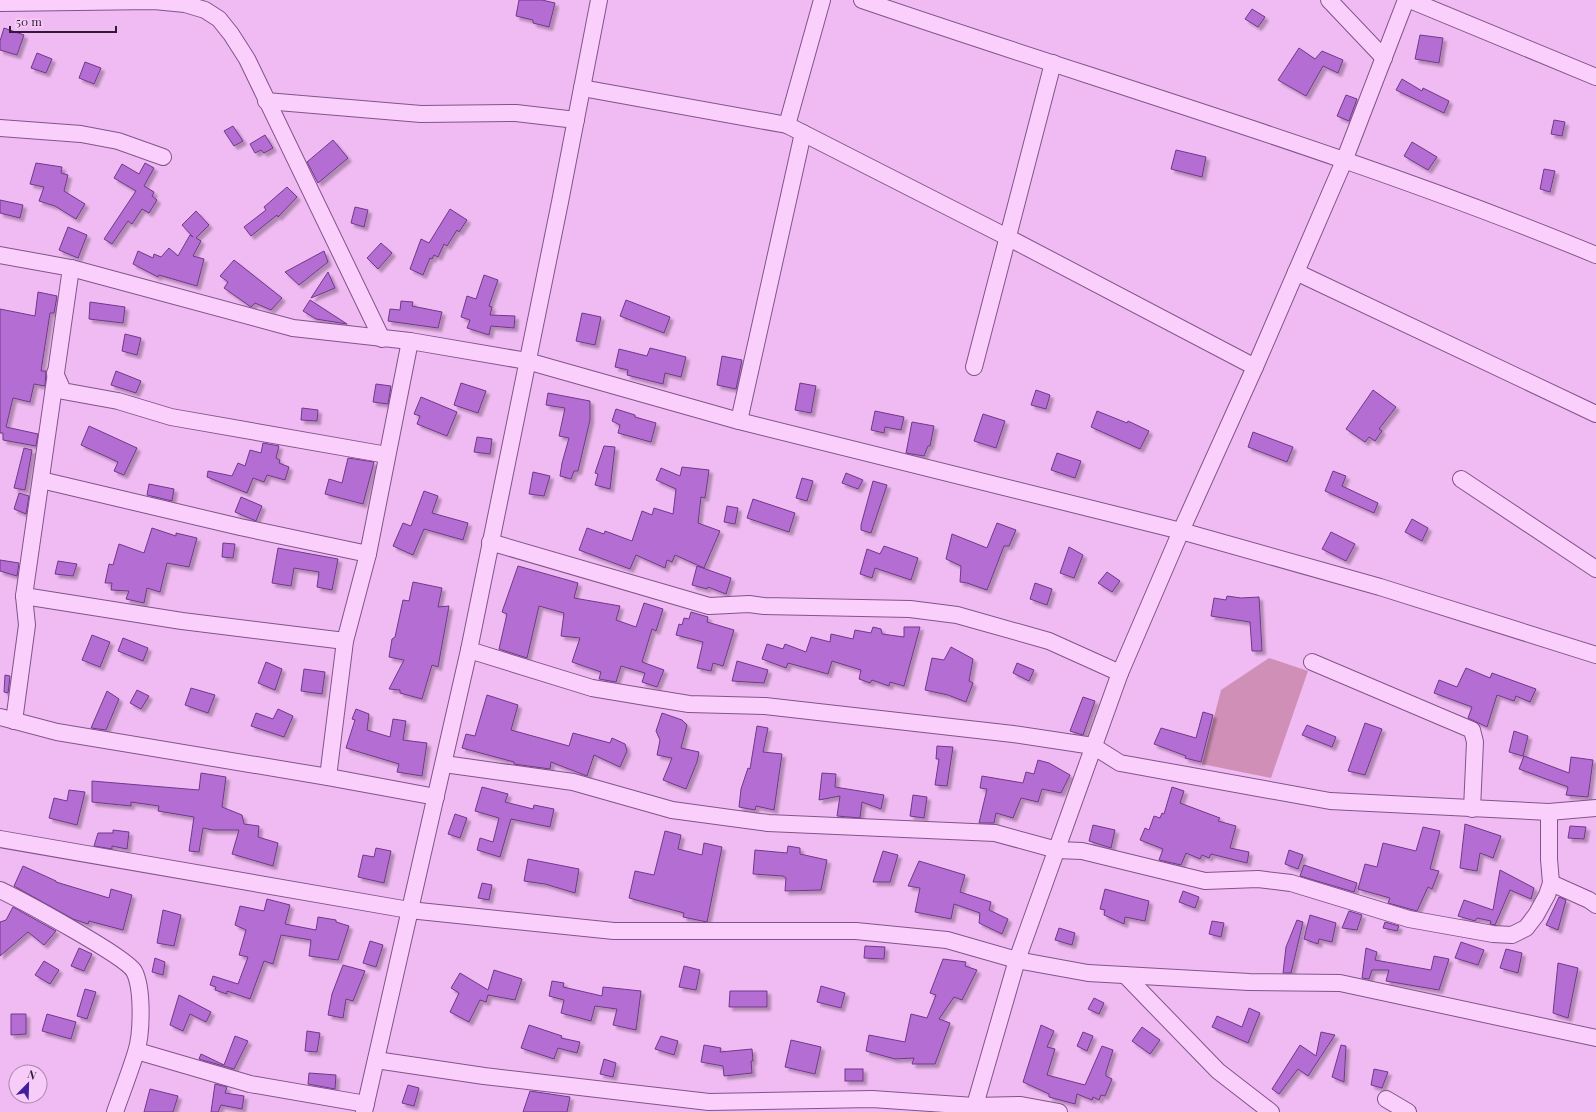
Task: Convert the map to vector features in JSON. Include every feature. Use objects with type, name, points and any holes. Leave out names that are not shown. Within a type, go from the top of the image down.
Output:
[{"type":"street","points":[[0,3],[154,0],[185,4],[205,10],[219,19],[231,34],[246,59],[382,339]]},
{"type":"street","points":[[137,1051],[250,1084],[365,1108],[409,910],[444,764],[576,120],[599,0]]},
{"type":"street","points":[[787,125],[822,0]]},
{"type":"street","points":[[862,0],[1185,105],[1344,160],[1506,218],[1596,255]]},
{"type":"street","points":[[1329,0],[1384,58]]},
{"type":"street","points":[[974,1109],[1017,960],[1120,673],[1181,531],[1255,367],[1344,160],[1406,0]]},
{"type":"street","points":[[1410,0],[1596,77]]},
{"type":"street","points":[[974,366],[1009,238],[1053,63]]},
{"type":"street","points":[[582,88],[787,125],[1009,238],[1255,367]]},
{"type":"street","points":[[266,101],[421,114],[516,113],[576,120]]},
{"type":"street","points":[[0,128],[81,134],[118,141],[163,156]]},
{"type":"street","points":[[739,421],[802,133]]},
{"type":"street","points":[[0,255],[71,268],[293,328],[410,341],[527,361],[739,421],[1181,531],[1380,587],[1596,655]]},
{"type":"street","points":[[71,268],[24,596],[27,625],[7,719],[79,736],[328,777],[436,797]]},
{"type":"street","points":[[1296,272],[1596,414]]},
{"type":"street","points":[[328,777],[345,641],[368,554],[410,341]]},
{"type":"street","points":[[55,373],[63,391],[118,401],[171,417],[387,454]]},
{"type":"street","points":[[1461,479],[1596,569]]},
{"type":"street","points":[[41,480],[240,527],[368,554]]},
{"type":"street","points":[[490,542],[709,606],[749,604],[764,606],[910,610],[957,615],[1048,641],[1120,673]]},
{"type":"street","points":[[24,596],[182,621],[345,641]]},
{"type":"street","points":[[468,650],[592,688],[689,704],[765,706],[1012,734],[1093,746],[1120,763],[1330,801],[1549,812],[1596,808]]},
{"type":"street","points":[[1312,662],[1472,730],[1476,742],[1472,809]]},
{"type":"street","points":[[444,764],[573,782],[672,810],[781,824],[995,833],[1057,850],[1082,851],[1205,881],[1258,879],[1291,883],[1409,919],[1493,934],[1512,935],[1526,928],[1536,915],[1551,883],[1549,859],[1549,812]]},
{"type":"street","points":[[0,839],[409,910],[614,931],[856,931],[946,940],[1017,960],[1088,973],[1249,982],[1340,983],[1596,1038]]},
{"type":"street","points":[[1551,883],[1589,900],[1596,905]]},
{"type":"street","points":[[0,890],[107,950],[134,970],[139,983],[140,1010],[137,1051],[115,1112]]},
{"type":"street","points":[[1125,974],[1218,1071],[1271,1112]]},
{"type":"street","points":[[376,1060],[484,1076],[709,1102],[872,1100],[974,1109],[1021,1105],[1059,1112]]},
{"type":"street","points":[[1386,1099],[1408,1112]]},
{"type":"shaded area","points":[[1269,658],[1308,671],[1271,778],[1202,764],[1221,690]]},
{"type":"building","points":[[519,0],[542,0],[555,3],[549,27],[533,23],[533,20],[516,16]]},
{"type":"building","points":[[1252,9],[1265,17],[1258,27],[1245,19]]},
{"type":"building","points":[[4,28],[24,35],[17,55],[0,50],[0,41]]},
{"type":"building","points":[[1420,35],[1443,38],[1439,63],[1415,59]]},
{"type":"building","points":[[1299,48],[1315,59],[1322,51],[1343,60],[1338,73],[1323,66],[1306,96],[1278,80]]},
{"type":"building","points":[[37,53],[52,59],[46,73],[31,68]]},
{"type":"building","points":[[85,62],[101,68],[94,84],[79,78]]},
{"type":"building","points":[[1402,79],[1422,91],[1423,88],[1449,101],[1444,113],[1396,90]]},
{"type":"building","points":[[1346,95],[1357,99],[1349,121],[1337,116]]},
{"type":"building","points":[[1554,120],[1565,122],[1562,136],[1551,134]]},
{"type":"building","points":[[233,126],[243,141],[234,146],[224,131]]},
{"type":"building","points":[[265,135],[273,148],[264,153],[261,150],[255,153],[250,144]]},
{"type":"building","points":[[333,140],[348,158],[318,183],[307,162]]},
{"type":"building","points":[[1412,142],[1437,157],[1428,170],[1404,156]]},
{"type":"building","points":[[1176,150],[1206,157],[1202,177],[1171,169]]},
{"type":"building","points":[[36,163],[62,167],[61,173],[68,175],[64,191],[85,204],[76,219],[55,206],[39,201],[44,187],[30,184]]},
{"type":"building","points":[[145,163],[154,168],[144,186],[154,192],[152,196],[157,200],[149,213],[142,209],[132,224],[128,221],[112,244],[104,239],[136,191],[114,178],[122,164],[139,174]]},
{"type":"building","points":[[1544,169],[1555,171],[1550,192],[1540,189]]},
{"type":"building","points":[[287,187],[297,197],[278,217],[277,215],[251,236],[244,227],[266,210],[264,207]]},
{"type":"building","points":[[0,200],[23,205],[20,218],[0,213]]},
{"type":"building","points":[[355,207],[368,210],[364,227],[351,223]]},
{"type":"building","points":[[450,209],[467,220],[459,232],[457,230],[447,246],[444,244],[438,257],[434,255],[432,259],[430,258],[423,275],[410,269],[421,239],[429,243]]},
{"type":"building","points":[[196,211],[209,225],[196,238],[201,241],[193,256],[204,259],[197,286],[159,275],[158,277],[133,264],[138,251],[153,258],[154,254],[161,257],[169,248],[178,256],[190,235],[193,237],[182,225]]},
{"type":"building","points":[[68,227],[87,235],[78,258],[59,250]]},
{"type":"building","points":[[381,243],[392,253],[378,269],[367,258]]},
{"type":"building","points":[[324,251],[328,262],[299,285],[285,272]]},
{"type":"building","points":[[234,260],[282,298],[271,310],[255,303],[251,307],[224,288],[228,282],[220,276]]},
{"type":"building","points":[[328,272],[335,288],[311,298]]},
{"type":"building","points":[[484,275],[498,280],[489,306],[492,307],[490,315],[515,316],[514,328],[491,326],[489,335],[467,328],[470,320],[461,317],[467,296],[476,299]]},
{"type":"building","points":[[38,292],[57,296],[54,313],[50,313],[41,371],[46,371],[45,386],[34,384],[30,402],[13,398],[6,427],[38,434],[36,446],[3,440],[3,433],[0,433],[0,309],[35,316]]},
{"type":"building","points":[[310,300],[347,324],[316,319],[303,311]]},
{"type":"building","points":[[626,300],[670,317],[664,333],[620,316]]},
{"type":"building","points":[[401,301],[413,302],[412,306],[442,312],[438,328],[388,321],[390,309],[400,310]]},
{"type":"building","points":[[90,302],[125,307],[123,323],[89,319]]},
{"type":"building","points":[[582,313],[601,317],[595,345],[576,341]]},
{"type":"building","points":[[125,334],[141,338],[137,355],[122,351]]},
{"type":"building","points":[[650,348],[686,357],[681,377],[665,373],[663,384],[627,375],[628,370],[615,367],[619,349],[647,356]]},
{"type":"building","points":[[722,356],[742,360],[736,389],[717,385]]},
{"type":"building","points":[[116,371],[141,381],[136,393],[111,385]]},
{"type":"building","points":[[461,383],[486,391],[478,413],[454,405]]},
{"type":"building","points":[[800,383],[816,386],[811,413],[795,410]]},
{"type":"building","points":[[376,384],[391,386],[388,404],[373,402]]},
{"type":"building","points":[[1036,390],[1050,395],[1046,409],[1031,405]]},
{"type":"building","points":[[1373,390],[1396,407],[1379,429],[1382,431],[1375,441],[1369,437],[1365,442],[1346,429]]},
{"type":"building","points":[[548,393],[590,401],[590,420],[578,471],[574,471],[571,479],[560,476],[569,438],[559,436],[565,408],[546,405]]},
{"type":"building","points":[[421,397],[457,412],[447,436],[417,424],[420,416],[414,414]]},
{"type":"building","points":[[302,408],[318,410],[317,421],[301,420]]},
{"type":"building","points":[[616,409],[635,415],[635,417],[656,423],[651,442],[618,433],[620,425],[612,421]]},
{"type":"building","points":[[875,411],[904,417],[901,430],[885,427],[884,433],[871,430]]},
{"type":"building","points":[[1097,411],[1127,423],[1128,421],[1149,431],[1140,449],[1091,427]]},
{"type":"building","points":[[983,414],[1005,421],[996,448],[974,441]]},
{"type":"building","points":[[912,422],[934,426],[930,446],[928,446],[924,456],[906,453]]},
{"type":"building","points":[[89,426],[137,448],[124,475],[114,471],[118,462],[81,445]]},
{"type":"building","points":[[1253,432],[1293,447],[1287,462],[1248,447]]},
{"type":"building","points":[[477,437],[492,439],[490,454],[474,452]]},
{"type":"building","points":[[263,443],[279,446],[276,458],[280,460],[279,463],[289,467],[285,480],[267,475],[264,482],[253,478],[247,493],[207,477],[208,471],[232,476],[238,463],[245,466],[250,450],[261,453]]},
{"type":"building","points":[[604,446],[615,447],[610,489],[595,485],[598,474],[595,473]]},
{"type":"building","points":[[24,448],[32,450],[25,490],[14,488]]},
{"type":"building","points":[[1057,453],[1081,461],[1075,478],[1051,470]]},
{"type":"building","points":[[348,458],[374,462],[363,504],[325,494],[329,479],[342,483]]},
{"type":"building","points":[[682,467],[709,470],[705,498],[701,497],[698,523],[720,531],[704,568],[675,555],[672,562],[667,560],[665,568],[636,555],[630,569],[579,550],[587,528],[604,534],[605,531],[632,541],[642,511],[652,515],[654,508],[673,514],[676,489],[656,480],[661,468],[680,476]]},
{"type":"building","points":[[1333,471],[1346,476],[1342,486],[1378,503],[1374,513],[1325,491]]},
{"type":"building","points":[[533,472],[550,476],[544,496],[529,494]]},
{"type":"building","points":[[846,473],[863,480],[858,489],[842,483]]},
{"type":"building","points":[[802,478],[813,481],[807,501],[796,498]]},
{"type":"building","points":[[873,481],[887,485],[871,533],[861,530],[861,525]]},
{"type":"building","points":[[149,484],[174,489],[172,501],[147,495]]},
{"type":"building","points":[[424,491],[438,496],[432,513],[468,523],[463,540],[424,529],[413,555],[393,546],[403,523],[411,526]]},
{"type":"building","points":[[19,493],[29,496],[26,514],[14,509]]},
{"type":"building","points":[[241,497],[262,506],[256,521],[235,512]]},
{"type":"building","points":[[753,499],[795,513],[789,532],[747,518]]},
{"type":"building","points":[[727,506],[738,508],[735,524],[724,522]]},
{"type":"building","points":[[1412,519],[1428,528],[1422,541],[1405,532]]},
{"type":"building","points":[[997,523],[1016,530],[1009,546],[1004,546],[987,590],[960,582],[961,566],[946,559],[952,534],[987,548]]},
{"type":"building","points":[[152,528],[176,536],[176,533],[197,538],[189,567],[167,563],[160,592],[147,588],[144,603],[126,599],[129,591],[111,590],[112,583],[105,583],[109,564],[113,565],[119,544],[144,553]]},
{"type":"building","points":[[1331,532],[1355,544],[1346,561],[1322,549]]},
{"type":"building","points":[[223,543],[235,544],[233,558],[222,557]]},
{"type":"building","points":[[884,546],[918,558],[911,580],[875,568],[872,578],[860,574],[867,549],[880,554]]},
{"type":"building","points":[[1069,547],[1083,555],[1074,578],[1060,573]]},
{"type":"building","points":[[278,548],[338,559],[332,590],[317,587],[319,572],[294,568],[291,586],[272,583]]},
{"type":"building","points":[[0,560],[19,563],[17,576],[0,571]]},
{"type":"building","points":[[58,561],[77,564],[73,576],[55,574]]},
{"type":"building","points":[[518,566],[578,583],[574,598],[620,606],[616,620],[636,627],[644,603],[663,609],[656,631],[652,629],[642,662],[664,670],[657,687],[642,682],[645,673],[621,666],[616,682],[599,679],[601,672],[572,662],[580,638],[561,636],[564,613],[539,606],[527,658],[499,649],[507,614],[502,612]]},
{"type":"building","points":[[697,566],[731,578],[726,594],[708,587],[707,589],[692,585]]},
{"type":"building","points":[[1107,572],[1120,581],[1112,592],[1098,583]]},
{"type":"building","points":[[413,582],[442,588],[438,607],[449,606],[438,667],[432,665],[422,699],[400,693],[400,690],[389,689],[404,660],[389,657],[392,639],[395,637],[403,600],[409,601]]},
{"type":"building","points":[[1035,583],[1052,589],[1047,605],[1030,599]]},
{"type":"building","points":[[1227,596],[1241,598],[1259,597],[1262,651],[1252,651],[1250,622],[1211,616],[1214,598],[1226,600]]},
{"type":"building","points":[[691,612],[708,617],[707,622],[734,630],[723,666],[713,663],[711,671],[697,668],[703,642],[676,635],[679,624],[682,625],[684,618],[689,619]]},
{"type":"building","points":[[873,627],[881,629],[882,634],[904,637],[904,627],[920,627],[904,686],[890,682],[889,686],[872,680],[870,683],[859,679],[861,670],[832,661],[828,674],[788,663],[786,668],[762,659],[767,644],[783,649],[785,644],[806,652],[811,637],[830,642],[831,634],[853,639],[855,630],[871,633]]},
{"type":"building","points":[[92,635],[110,642],[100,667],[82,660]]},
{"type":"building","points":[[123,638],[148,648],[143,661],[118,651]]},
{"type":"building","points":[[951,647],[973,659],[969,681],[973,683],[966,702],[948,695],[925,690],[932,658],[944,660]]},
{"type":"building","points":[[737,661],[768,670],[764,683],[732,681]]},
{"type":"building","points":[[266,662],[282,669],[275,690],[258,683]]},
{"type":"building","points":[[1017,663],[1034,670],[1029,681],[1013,673]]},
{"type":"building","points":[[1466,668],[1490,678],[1492,673],[1536,689],[1530,702],[1516,696],[1514,701],[1497,695],[1487,727],[1468,718],[1472,707],[1434,693],[1439,680],[1457,687]]},
{"type":"building","points":[[304,669],[325,672],[322,694],[301,691]]},
{"type":"building","points":[[5,675],[10,676],[8,693],[4,692]]},
{"type":"building","points":[[191,688],[215,695],[208,713],[185,705]]},
{"type":"building","points":[[137,690],[149,696],[141,709],[130,703]]},
{"type":"building","points":[[107,691],[119,699],[106,730],[91,728]]},
{"type":"building","points":[[487,695],[518,705],[511,730],[569,746],[573,733],[610,743],[612,738],[625,744],[627,751],[620,767],[594,755],[587,776],[551,762],[550,769],[514,764],[514,762],[462,748],[466,734],[475,736]]},
{"type":"building","points":[[1083,697],[1095,701],[1083,735],[1070,731]]},
{"type":"building","points":[[278,709],[293,716],[284,737],[251,726],[256,713],[273,719]]},
{"type":"building","points":[[356,709],[369,714],[367,730],[390,737],[393,719],[406,721],[403,740],[427,743],[422,776],[397,772],[399,764],[346,748],[355,720],[352,719]]},
{"type":"building","points":[[1203,712],[1213,715],[1201,762],[1185,758],[1186,756],[1154,744],[1161,728],[1196,738]]},
{"type":"building","points":[[662,713],[682,720],[687,725],[681,748],[699,752],[697,762],[686,789],[663,780],[672,758],[657,755],[660,740],[656,731]]},
{"type":"building","points":[[1365,723],[1382,729],[1365,775],[1348,771]]},
{"type":"building","points":[[1307,725],[1336,737],[1332,747],[1302,735]]},
{"type":"building","points":[[757,726],[768,728],[763,752],[782,754],[774,810],[756,806],[755,810],[739,807],[741,789],[748,768],[750,769]]},
{"type":"building","points":[[1514,731],[1528,736],[1523,756],[1509,752]]},
{"type":"building","points":[[937,746],[953,747],[947,786],[935,785],[939,759],[936,759]]},
{"type":"building","points":[[1524,756],[1569,773],[1571,757],[1593,760],[1588,797],[1566,795],[1568,787],[1519,769]]},
{"type":"building","points":[[1038,760],[1049,763],[1070,775],[1061,793],[1042,789],[1038,802],[1021,798],[1013,818],[996,813],[994,823],[979,823],[987,789],[980,788],[982,776],[1023,783],[1026,772],[1034,774]]},
{"type":"building","points":[[201,773],[226,777],[222,807],[242,815],[244,824],[259,826],[258,837],[278,843],[273,866],[232,854],[239,830],[213,830],[203,828],[199,852],[189,851],[194,817],[158,811],[159,806],[131,802],[131,806],[92,802],[92,781],[199,790]]},
{"type":"building","points":[[822,773],[836,774],[835,787],[884,795],[881,809],[862,802],[860,818],[837,816],[840,796],[819,800]]},
{"type":"building","points":[[482,787],[508,794],[505,802],[533,809],[534,805],[554,809],[550,827],[511,819],[500,857],[477,850],[480,838],[493,842],[499,818],[475,811]]},
{"type":"building","points":[[1172,787],[1184,791],[1180,803],[1220,818],[1218,821],[1236,826],[1230,848],[1249,852],[1247,863],[1211,854],[1209,858],[1202,855],[1200,859],[1186,853],[1181,865],[1159,860],[1163,849],[1140,840],[1145,828],[1149,830],[1154,816],[1160,818],[1162,813],[1164,814]]},
{"type":"building","points":[[69,790],[85,792],[77,825],[49,818],[54,798],[67,801]]},
{"type":"building","points":[[913,795],[927,797],[924,818],[910,816]]},
{"type":"building","points":[[455,814],[467,818],[460,838],[448,834]]},
{"type":"building","points":[[1465,824],[1501,836],[1493,858],[1480,853],[1477,871],[1460,868]]},
{"type":"building","points":[[1093,825],[1115,830],[1111,848],[1089,841]]},
{"type":"building","points":[[1570,826],[1586,827],[1584,839],[1568,838]]},
{"type":"building","points":[[1423,827],[1440,831],[1430,869],[1439,871],[1432,889],[1428,887],[1417,911],[1388,903],[1390,898],[1358,889],[1365,864],[1377,867],[1383,843],[1416,851]]},
{"type":"building","points":[[113,830],[129,832],[127,849],[112,846],[112,849],[94,846],[98,833],[113,833]]},
{"type":"building","points":[[665,831],[681,835],[678,849],[702,855],[704,843],[722,847],[707,922],[683,917],[684,913],[629,898],[635,871],[654,875]]},
{"type":"building","points":[[788,846],[800,848],[800,854],[827,860],[821,890],[785,891],[786,878],[783,876],[753,874],[755,850],[787,853]]},
{"type":"building","points":[[376,848],[391,851],[384,883],[358,877],[363,855],[374,857]]},
{"type":"building","points":[[1289,850],[1303,855],[1298,869],[1285,864]]},
{"type":"building","points":[[883,851],[898,855],[890,882],[873,882]]},
{"type":"building","points":[[528,859],[579,869],[575,893],[545,884],[524,881]]},
{"type":"building","points":[[919,861],[965,875],[960,892],[991,902],[989,910],[1008,919],[1002,934],[979,923],[980,913],[954,904],[951,919],[915,912],[920,888],[908,886]]},
{"type":"building","points":[[1304,865],[1357,883],[1354,892],[1300,876]]},
{"type":"building","points":[[23,866],[56,882],[109,898],[111,889],[132,895],[123,930],[89,921],[88,924],[73,919],[14,886]]},
{"type":"building","points":[[1500,870],[1534,888],[1531,899],[1510,890],[1495,925],[1490,924],[1491,921],[1477,918],[1475,921],[1458,916],[1464,900],[1493,910]]},
{"type":"building","points":[[482,883],[492,885],[489,900],[478,898]]},
{"type":"building","points":[[1105,889],[1149,901],[1145,921],[1125,917],[1124,924],[1104,915],[1105,910],[1100,909]]},
{"type":"building","points":[[1183,891],[1199,897],[1195,908],[1179,902]]},
{"type":"building","points":[[1559,897],[1566,900],[1558,930],[1546,925]]},
{"type":"building","points":[[267,899],[290,905],[285,924],[316,930],[318,917],[336,920],[336,922],[349,926],[338,960],[309,956],[311,940],[281,935],[273,964],[264,961],[250,999],[227,991],[227,994],[215,990],[216,987],[210,985],[213,976],[238,984],[248,957],[239,955],[246,930],[235,925],[240,906],[264,911]]},
{"type":"building","points":[[13,907],[56,931],[44,945],[28,932],[0,956],[0,922],[6,920]]},
{"type":"building","points":[[163,910],[181,915],[174,946],[157,943]]},
{"type":"building","points":[[1349,911],[1362,915],[1357,930],[1342,928]]},
{"type":"building","points":[[1310,915],[1336,923],[1332,942],[1319,939],[1318,944],[1304,939]]},
{"type":"building","points":[[1297,920],[1303,922],[1291,973],[1283,973],[1286,947]]},
{"type":"building","points":[[1212,921],[1224,923],[1221,937],[1209,934]]},
{"type":"building","points":[[1385,922],[1399,926],[1397,931],[1383,928]]},
{"type":"building","points":[[1059,928],[1075,933],[1072,945],[1055,940]]},
{"type":"building","points":[[370,941],[383,945],[376,967],[363,963]]},
{"type":"building","points":[[1461,942],[1484,950],[1478,965],[1455,958]]},
{"type":"building","points":[[865,946],[885,947],[884,959],[864,958]]},
{"type":"building","points":[[79,948],[92,954],[84,971],[71,966]]},
{"type":"building","points":[[1366,948],[1377,952],[1375,960],[1431,970],[1434,956],[1449,959],[1439,990],[1386,981],[1389,970],[1372,970],[1369,979],[1362,978]]},
{"type":"building","points":[[1506,949],[1522,953],[1518,973],[1500,968]]},
{"type":"building","points":[[155,958],[165,962],[163,975],[152,972]]},
{"type":"building","points":[[943,959],[966,962],[965,966],[977,970],[962,1000],[954,997],[939,1019],[950,1023],[935,1064],[912,1064],[914,1058],[895,1059],[866,1051],[869,1035],[905,1042],[911,1014],[927,1018],[936,995],[930,993]]},
{"type":"building","points":[[44,961],[59,970],[50,984],[35,975]]},
{"type":"building","points":[[1558,963],[1578,968],[1568,1018],[1553,1013]]},
{"type":"building","points":[[343,965],[365,971],[353,1001],[346,999],[343,1018],[328,1015],[332,994]]},
{"type":"building","points":[[684,966],[700,970],[696,990],[679,987]]},
{"type":"building","points":[[494,970],[522,979],[515,1000],[488,995],[486,1002],[480,1000],[469,1022],[450,1012],[459,993],[451,988],[460,973],[488,990]]},
{"type":"building","points":[[552,981],[564,983],[563,987],[602,996],[603,987],[641,991],[636,1030],[613,1025],[617,1009],[595,1006],[591,1021],[561,1013],[564,1000],[549,996]]},
{"type":"building","points":[[821,986],[845,993],[841,1008],[817,1002]]},
{"type":"building","points":[[85,989],[96,992],[87,1019],[77,1016]]},
{"type":"building","points":[[730,991],[767,991],[767,1007],[729,1007]]},
{"type":"building","points":[[179,995],[211,1012],[206,1022],[190,1014],[183,1031],[170,1025]]},
{"type":"building","points":[[1094,998],[1104,1003],[1099,1014],[1088,1009]]},
{"type":"building","points":[[1249,1008],[1260,1013],[1248,1043],[1212,1027],[1217,1016],[1242,1027]]},
{"type":"building","points":[[11,1014],[26,1014],[26,1034],[11,1035]]},
{"type":"building","points":[[47,1014],[76,1022],[71,1039],[42,1031]]},
{"type":"building","points":[[529,1025],[562,1036],[561,1038],[580,1042],[577,1053],[558,1048],[554,1059],[521,1048]]},
{"type":"building","points":[[1041,1025],[1054,1031],[1047,1047],[1055,1049],[1047,1075],[1085,1085],[1102,1046],[1113,1050],[1106,1072],[1106,1076],[1112,1079],[1105,1096],[1101,1095],[1099,1100],[1093,1097],[1092,1100],[1077,1094],[1075,1104],[1049,1097],[1049,1094],[1023,1082]]},
{"type":"building","points":[[1142,1027],[1160,1040],[1150,1054],[1132,1041]]},
{"type":"building","points":[[307,1031],[320,1033],[317,1052],[305,1051]]},
{"type":"building","points":[[1083,1032],[1093,1036],[1087,1051],[1077,1046]]},
{"type":"building","points":[[1321,1032],[1335,1035],[1308,1076],[1298,1069],[1279,1094],[1272,1089],[1300,1045],[1316,1056]]},
{"type":"building","points":[[235,1036],[248,1041],[234,1069],[199,1059],[201,1054],[224,1065]]},
{"type":"building","points":[[661,1036],[678,1041],[674,1055],[655,1049]]},
{"type":"building","points":[[791,1040],[821,1047],[815,1074],[785,1067]]},
{"type":"building","points":[[704,1045],[721,1048],[720,1052],[752,1049],[752,1073],[724,1076],[723,1066],[701,1062]]},
{"type":"building","points":[[1341,1045],[1346,1046],[1344,1082],[1332,1077]]},
{"type":"building","points":[[604,1059],[616,1063],[613,1077],[600,1074]]},
{"type":"building","points":[[845,1069],[863,1069],[863,1081],[845,1081]]},
{"type":"building","points":[[1374,1069],[1388,1072],[1382,1088],[1371,1085]]},
{"type":"building","points":[[309,1073],[336,1075],[335,1089],[308,1084]]},
{"type":"building","points":[[215,1084],[227,1087],[225,1093],[244,1096],[242,1109],[221,1105],[218,1112],[211,1112]]},
{"type":"building","points":[[408,1085],[419,1088],[414,1106],[402,1103]]},
{"type":"building","points":[[150,1089],[178,1096],[173,1112],[144,1112]]},
{"type":"building","points":[[530,1091],[570,1097],[567,1112],[523,1112]]}]
